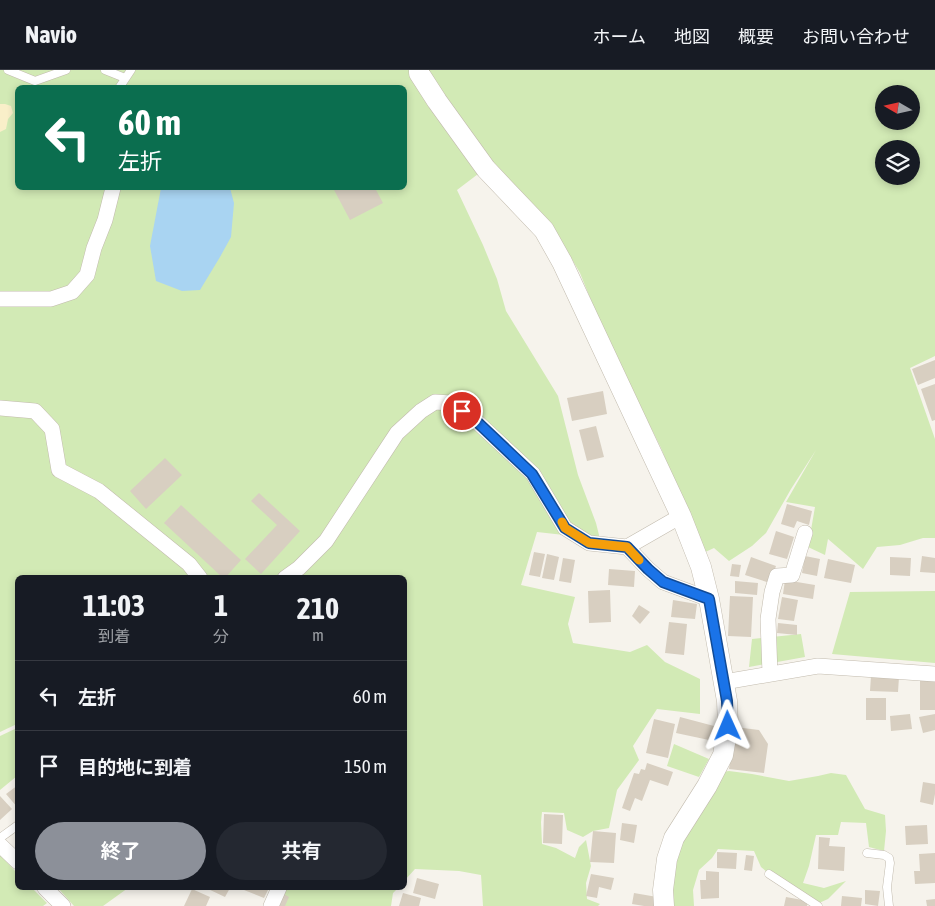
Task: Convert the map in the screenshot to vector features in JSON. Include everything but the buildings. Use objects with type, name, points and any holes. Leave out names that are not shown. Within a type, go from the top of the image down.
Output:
[{"type":"street","points":[[419,70],[436,101],[486,169],[544,230],[558,254],[681,516],[701,567],[709,599],[724,682],[728,726],[723,755],[707,786],[674,838],[664,882],[664,906]]},
{"type":"street","points":[[0,298],[51,299],[72,292],[87,275],[112,190]]},
{"type":"street","points":[[289,575],[299,568],[326,541],[397,433],[421,411],[435,402],[451,403],[474,419],[532,474],[565,528],[589,543],[627,547],[681,516]]},
{"type":"street","points":[[0,408],[35,411],[52,429],[59,470],[99,491],[189,564],[198,575]]},
{"type":"street","points":[[770,674],[768,619],[772,592],[777,576],[792,575],[805,533]]},
{"type":"street","points":[[627,547],[663,582],[709,599]]},
{"type":"street","points":[[724,682],[818,666],[935,674]]},
{"type":"street","points":[[0,844],[15,859]]},
{"type":"street","points":[[47,890],[63,906]]},
{"type":"street","points":[[271,906],[278,890]]},
{"type":"lane","points":[[8,70],[35,81],[66,70]]},
{"type":"lane","points":[[105,70],[126,78]]},
{"type":"lane","points":[[121,85],[131,70]]},
{"type":"lane","points":[[0,844],[15,828]]},
{"type":"lane","points":[[867,853],[884,855],[889,858],[887,887],[889,906]]},
{"type":"lane","points":[[769,874],[818,906]]},
{"type":"green space","points":[[0,70],[935,70],[935,356],[910,368],[935,439],[935,538],[923,538],[900,545],[877,547],[863,569],[828,539],[825,555],[808,547],[815,507],[786,502],[816,450],[766,533],[752,546],[729,561],[714,548],[701,554],[693,527],[661,448],[607,340],[580,273],[566,249],[549,227],[482,171],[457,190],[497,279],[506,311],[558,396],[578,475],[600,539],[537,532],[521,585],[575,597],[568,624],[573,643],[630,652],[647,645],[665,662],[700,679],[700,714],[657,709],[633,746],[639,760],[617,790],[609,828],[593,831],[583,837],[567,830],[564,813],[542,812],[542,844],[556,848],[575,858],[579,847],[586,840],[591,866],[586,883],[587,899],[600,904],[598,906],[483,906],[481,875],[459,871],[415,869],[407,878],[407,575],[15,575],[15,725],[0,732]]},
{"type":"green space","points":[[935,591],[935,663],[832,654],[850,592]]},
{"type":"green space","points":[[801,634],[805,657],[749,667],[752,639]]},
{"type":"green space","points":[[15,729],[15,778],[0,790],[0,736]]},
{"type":"green space","points":[[674,744],[709,759],[699,777],[667,766]]},
{"type":"green space","points":[[729,771],[789,781],[831,773],[846,775],[865,809],[885,815],[884,851],[869,847],[866,823],[841,822],[838,835],[816,835],[803,883],[824,888],[846,881],[828,899],[819,903],[783,886],[761,867],[754,851],[718,849],[712,858],[699,870],[693,890],[694,906],[667,906],[674,851],[722,772]]},
{"type":"green space","points":[[0,855],[15,871],[15,890],[34,890],[47,903],[43,906],[0,906]]},
{"type":"green space","points":[[60,890],[125,890],[103,906],[74,906]]},
{"type":"green space","points":[[282,890],[396,890],[393,893],[391,906],[274,906]]},
{"type":"sand","points":[[0,104],[11,106],[13,113],[8,119],[6,129],[0,132]]},
{"type":"water","points":[[161,190],[231,190],[234,203],[231,237],[200,290],[182,291],[156,281],[150,246]]},
{"type":"slow traffic","points":[[562,522],[565,528],[589,543],[627,547],[639,560]]},
{"type":"route","points":[[462,411],[474,419],[532,474],[565,528],[589,543],[627,547],[663,582],[709,599],[727,701],[728,726]]}]
